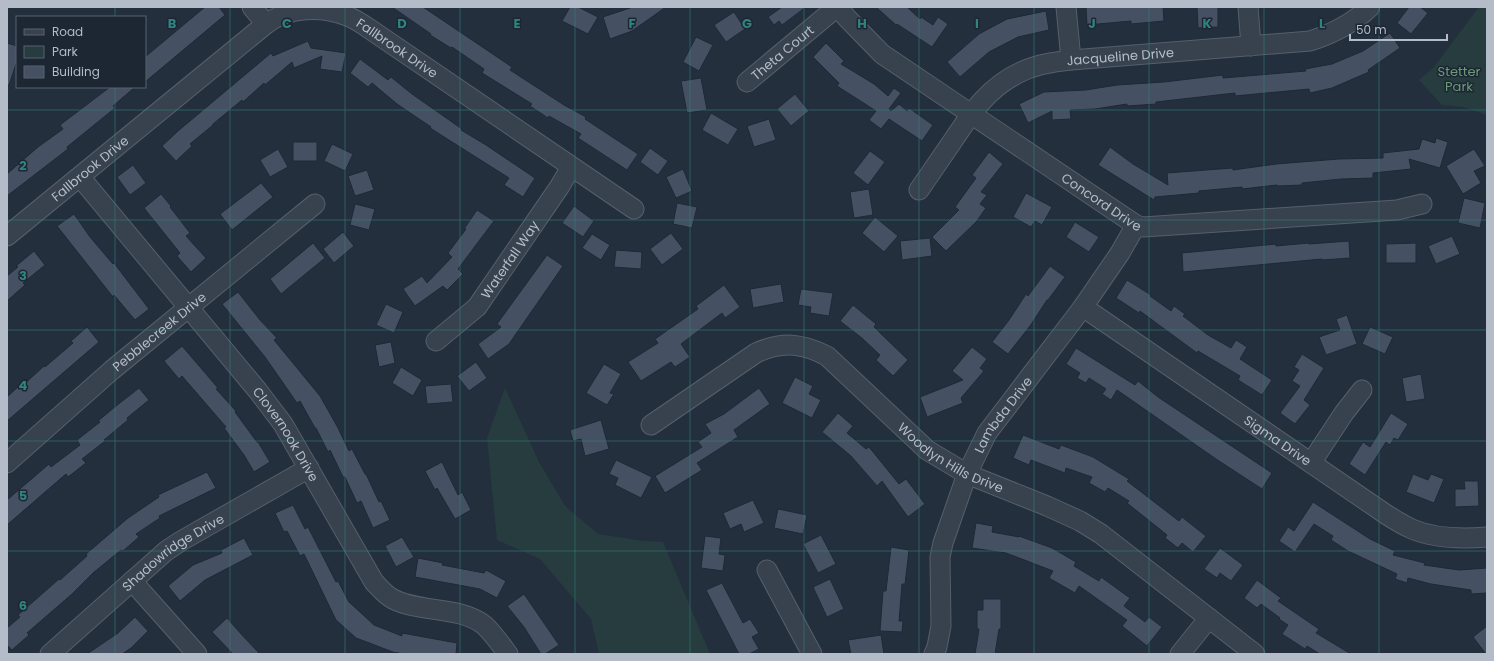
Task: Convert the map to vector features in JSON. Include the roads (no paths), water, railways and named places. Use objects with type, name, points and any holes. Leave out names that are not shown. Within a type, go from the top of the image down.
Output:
[{"type":"street","points":[[252,7],[266,24]]},
{"type":"street","name":"Theta Court","points":[[747,82],[838,7]]},
{"type":"street","name":"Concord Drive","points":[[838,7],[882,54],[1136,225],[1143,227],[1397,210],[1422,204]]},
{"type":"street","points":[[1066,7],[1071,60]]},
{"type":"street","points":[[1248,7],[1251,46]]},
{"type":"street","name":"Jacqueline Drive","points":[[918,190],[971,114],[992,91],[1009,78],[1024,70],[1071,60],[1310,40],[1342,28],[1370,7]]},
{"type":"street","name":"Fallbrook Drive","points":[[7,236],[266,24],[273,19],[298,10],[329,11],[349,17],[377,34],[634,209]]},
{"type":"street","name":"Waterfall Way","points":[[436,341],[477,307],[560,186],[571,167]]},
{"type":"street","name":"Clovernook Drive","points":[[80,177],[283,424],[374,582],[385,594],[393,599],[419,607],[471,618],[485,626],[508,654]]},
{"type":"street","name":"Pebblecreek Drive","points":[[7,463],[112,370],[316,204]]},
{"type":"street","name":"Lambda Drive","points":[[934,654],[937,647],[941,626],[941,550],[967,474],[987,433],[1083,307],[1120,253],[1136,225]]},
{"type":"street","name":"Sigma Drive","points":[[1083,307],[1387,515],[1413,529],[1445,538],[1471,539],[1487,537]]},
{"type":"street","name":"Woodlyn Hills Drive","points":[[651,425],[750,355],[768,347],[795,344],[817,350],[828,356],[927,450],[967,474],[1048,506],[1080,521],[1101,534],[1255,654]]},
{"type":"street","points":[[1311,464],[1344,413],[1362,390]]},
{"type":"street","name":"Shadowridge Drive","points":[[50,654],[166,551],[309,468]]},
{"type":"street","points":[[767,570],[812,654]]},
{"type":"street","points":[[132,581],[197,654]]},
{"type":"street","points":[[1180,654],[1209,618]]},
{"type":"park label","name":"Stetter Park","points":[[1459,78]]}]
